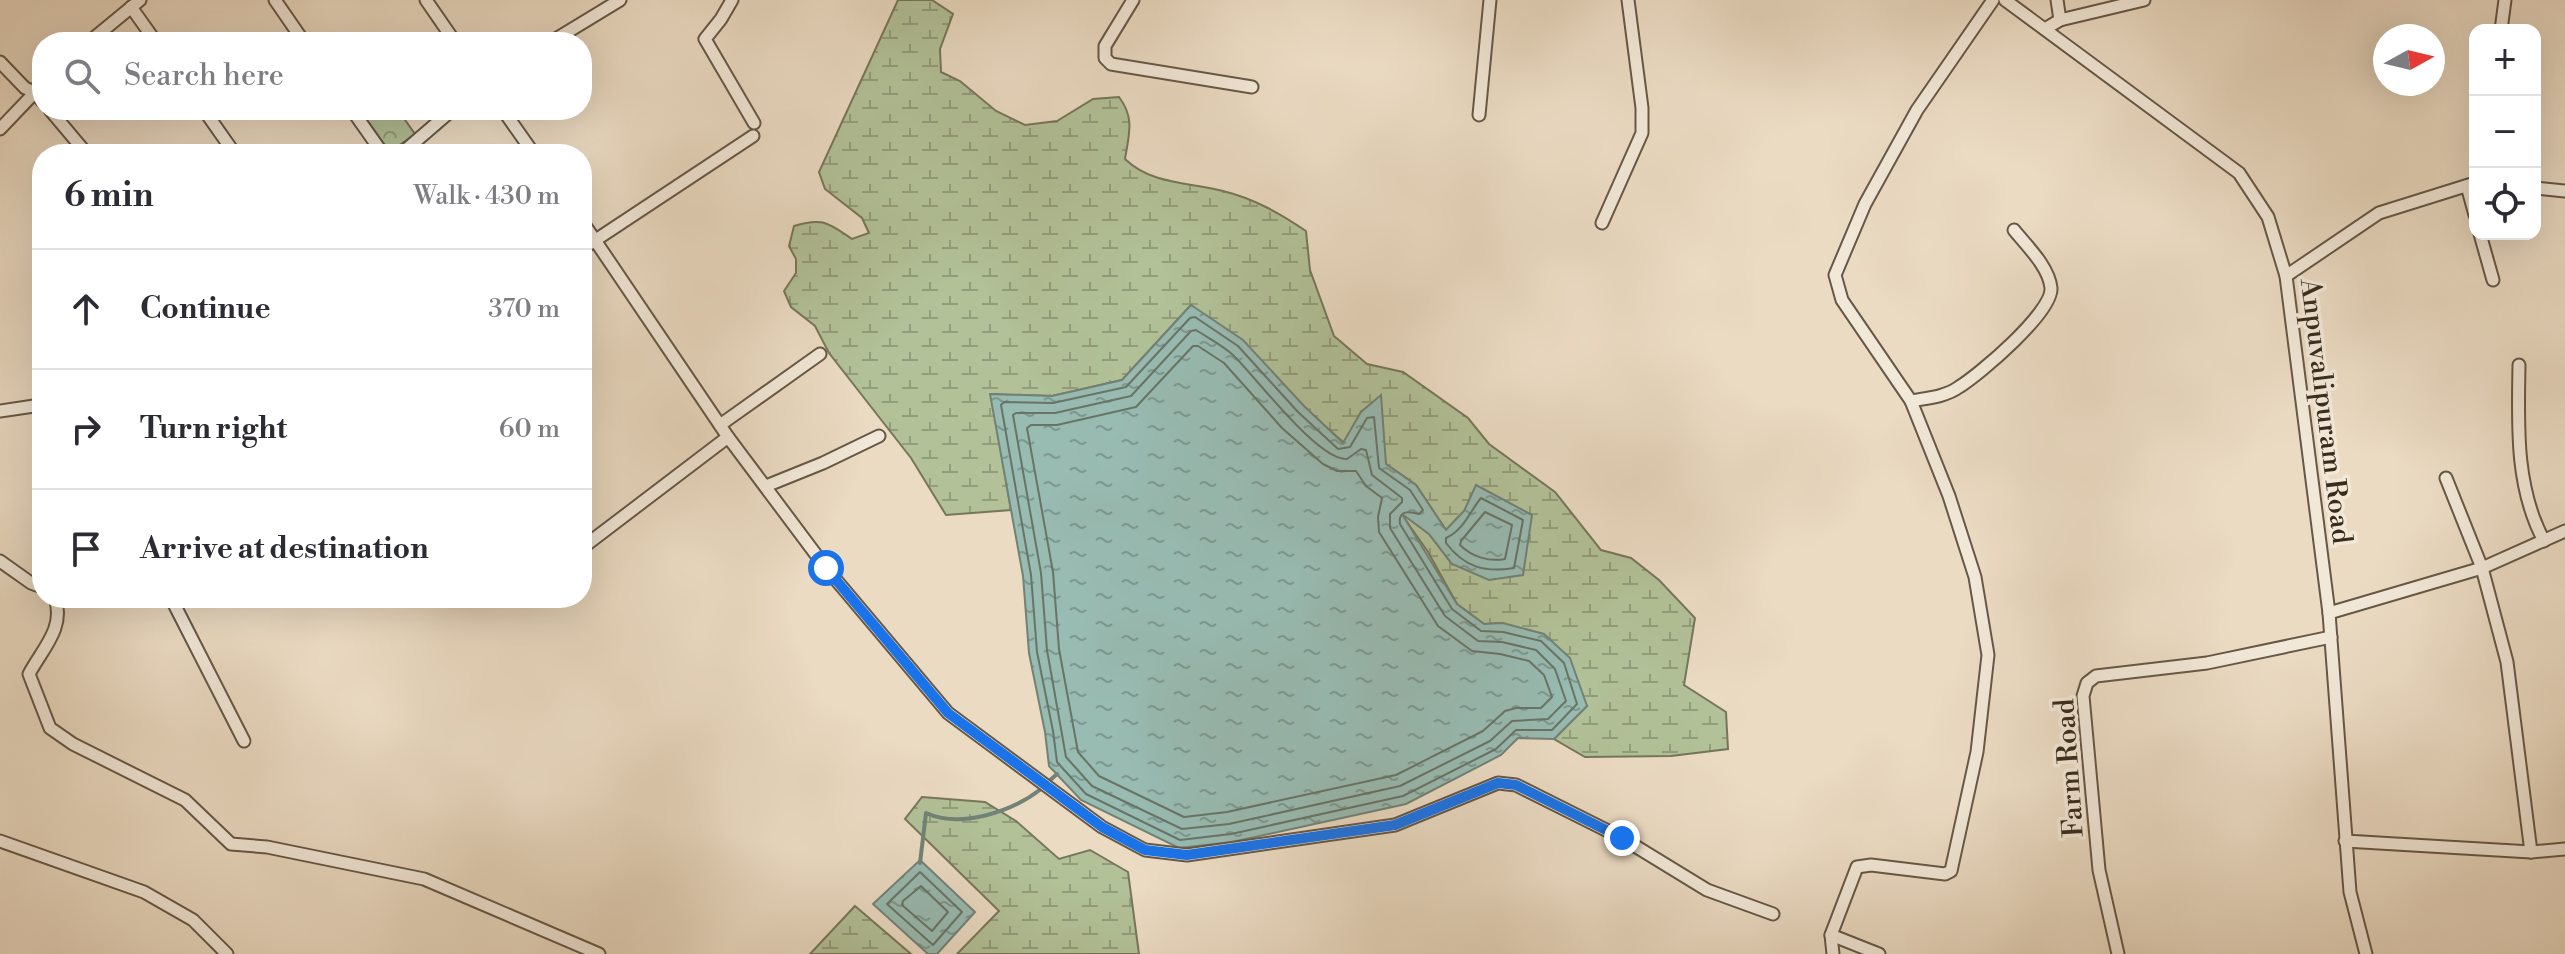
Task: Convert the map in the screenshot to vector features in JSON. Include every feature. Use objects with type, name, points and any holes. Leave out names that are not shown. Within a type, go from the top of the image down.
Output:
[{"type":"street","points":[[275,0],[297,32]]},
{"type":"street","points":[[426,0],[448,32]]},
{"type":"street","points":[[567,32],[620,0]]},
{"type":"street","points":[[592,243],[754,129],[705,39],[732,0]]},
{"type":"street","points":[[1133,0],[1105,46],[1105,58],[1111,64],[1252,87]]},
{"type":"street","points":[[1479,115],[1490,0]]},
{"type":"street","points":[[1602,223],[1642,133],[1642,108],[1628,0]]},
{"type":"street","points":[[1833,954],[1831,935],[1857,867],[1871,865],[1945,874],[1951,871],[1977,752],[1988,655],[1975,577],[1949,496],[1911,401],[1842,300],[1835,275],[1865,204],[1917,110],[1993,0]]},
{"type":"street","name":"Anpuvalipuram Road","points":[[2005,0],[2239,173],[2268,217],[2286,276],[2329,613],[2350,892],[2366,954]]},
{"type":"street","points":[[2057,0],[2060,20]]},
{"type":"street","points":[[2045,29],[2060,20],[2144,0]]},
{"type":"street","points":[[2502,24],[2505,0]]},
{"type":"street","points":[[101,32],[135,4],[150,32]]},
{"type":"street","points":[[0,62],[25,88],[32,90]]},
{"type":"street","points":[[0,129],[32,100]]},
{"type":"street","points":[[58,120],[79,144]]},
{"type":"street","points":[[211,120],[228,144]]},
{"type":"street","points":[[359,120],[376,144]]},
{"type":"street","points":[[413,144],[440,120]]},
{"type":"street","points":[[510,120],[527,144]]},
{"type":"street","points":[[2286,276],[2379,213],[2469,185]]},
{"type":"street","points":[[2541,189],[2565,191]]},
{"type":"street","points":[[1911,401],[1946,394],[1959,387],[2007,348],[2048,303],[2051,289],[2045,270],[2014,230]]},
{"type":"street","points":[[592,235],[728,437],[826,568],[948,713],[1102,827],[1145,850],[1187,855],[1395,825],[1498,783],[1516,785],[1622,838],[1707,890],[1773,914]]},
{"type":"street","points":[[2482,240],[2493,280]]},
{"type":"street","points":[[720,425],[820,354]]},
{"type":"street","points":[[2519,365],[2518,440],[2529,509],[2544,541]]},
{"type":"street","points":[[0,411],[32,406]]},
{"type":"street","points":[[766,486],[879,436]]},
{"type":"street","points":[[592,540],[728,437]]},
{"type":"street","points":[[2446,478],[2482,568],[2507,662],[2531,852]]},
{"type":"street","points":[[2329,613],[2482,568],[2565,531]]},
{"type":"street","points":[[0,561],[32,583]]},
{"type":"street","points":[[58,608],[57,627],[29,674],[50,728],[73,744],[185,800],[231,844],[267,847],[424,879],[599,954]]},
{"type":"street","points":[[176,608],[244,741]]},
{"type":"street","name":"Farm Road","points":[[2118,954],[2099,870],[2083,696],[2087,683],[2096,676],[2207,663],[2331,637]]},
{"type":"street","points":[[0,841],[144,892],[193,920],[227,954]]},
{"type":"street","points":[[2345,841],[2531,852],[2565,849]]},
{"type":"street","points":[[1831,935],[1879,954]]},
{"type":"green space","points":[[898,0],[932,0],[953,14],[940,49],[941,72],[960,81],[996,111],[1025,125],[1057,121],[1093,99],[1119,97],[1129,119],[1125,159],[1136,167],[1159,178],[1246,198],[1306,231],[1310,270],[1334,336],[1367,364],[1403,372],[1468,418],[1489,444],[1555,492],[1601,550],[1631,558],[1659,580],[1695,618],[1684,685],[1726,712],[1728,749],[1671,756],[1585,757],[1554,739],[1587,706],[1503,623],[1484,624],[1457,604],[1428,552],[1400,512],[1429,534],[1452,564],[1464,511],[1446,530],[1416,485],[1386,464],[1361,412],[1344,443],[1191,305],[1122,380],[1052,396],[991,394],[1011,510],[946,515],[911,458],[829,353],[815,326],[791,307],[784,291],[796,273],[796,259],[789,246],[794,226],[825,223],[852,239],[869,233],[862,218],[825,189],[819,172]]},
{"type":"green space","points":[[367,120],[405,120],[415,134],[401,144],[384,144]]},
{"type":"green space","points":[[922,797],[985,802],[1016,821],[1059,859],[1090,850],[1128,872],[1139,954],[957,954],[999,911],[905,819]]},
{"type":"green space","points":[[855,906],[911,954],[810,954]]},
{"type":"water","points":[[1191,305],[1243,340],[1343,443],[1361,412],[1381,395],[1386,464],[1416,485],[1446,530],[1464,511],[1476,485],[1532,515],[1523,575],[1489,580],[1452,564],[1429,534],[1402,514],[1457,604],[1484,624],[1503,623],[1544,634],[1570,658],[1587,706],[1554,739],[1518,738],[1501,755],[1406,804],[1232,842],[1179,848],[1081,800],[1049,766],[1029,653],[1023,576],[990,394],[1052,396],[1122,380]]},
{"type":"water","points":[[920,860],[975,912],[937,954],[928,954],[873,904]]},
{"type":"waterway","points":[[1048,782],[1057,774]]},
{"type":"waterway","points":[[920,863],[926,813],[955,819],[986,815],[1016,804],[1041,789]]},
{"type":"route","points":[[826,568],[948,713],[1102,827],[1145,850],[1187,855],[1395,825],[1498,783],[1516,785],[1622,838]]}]
